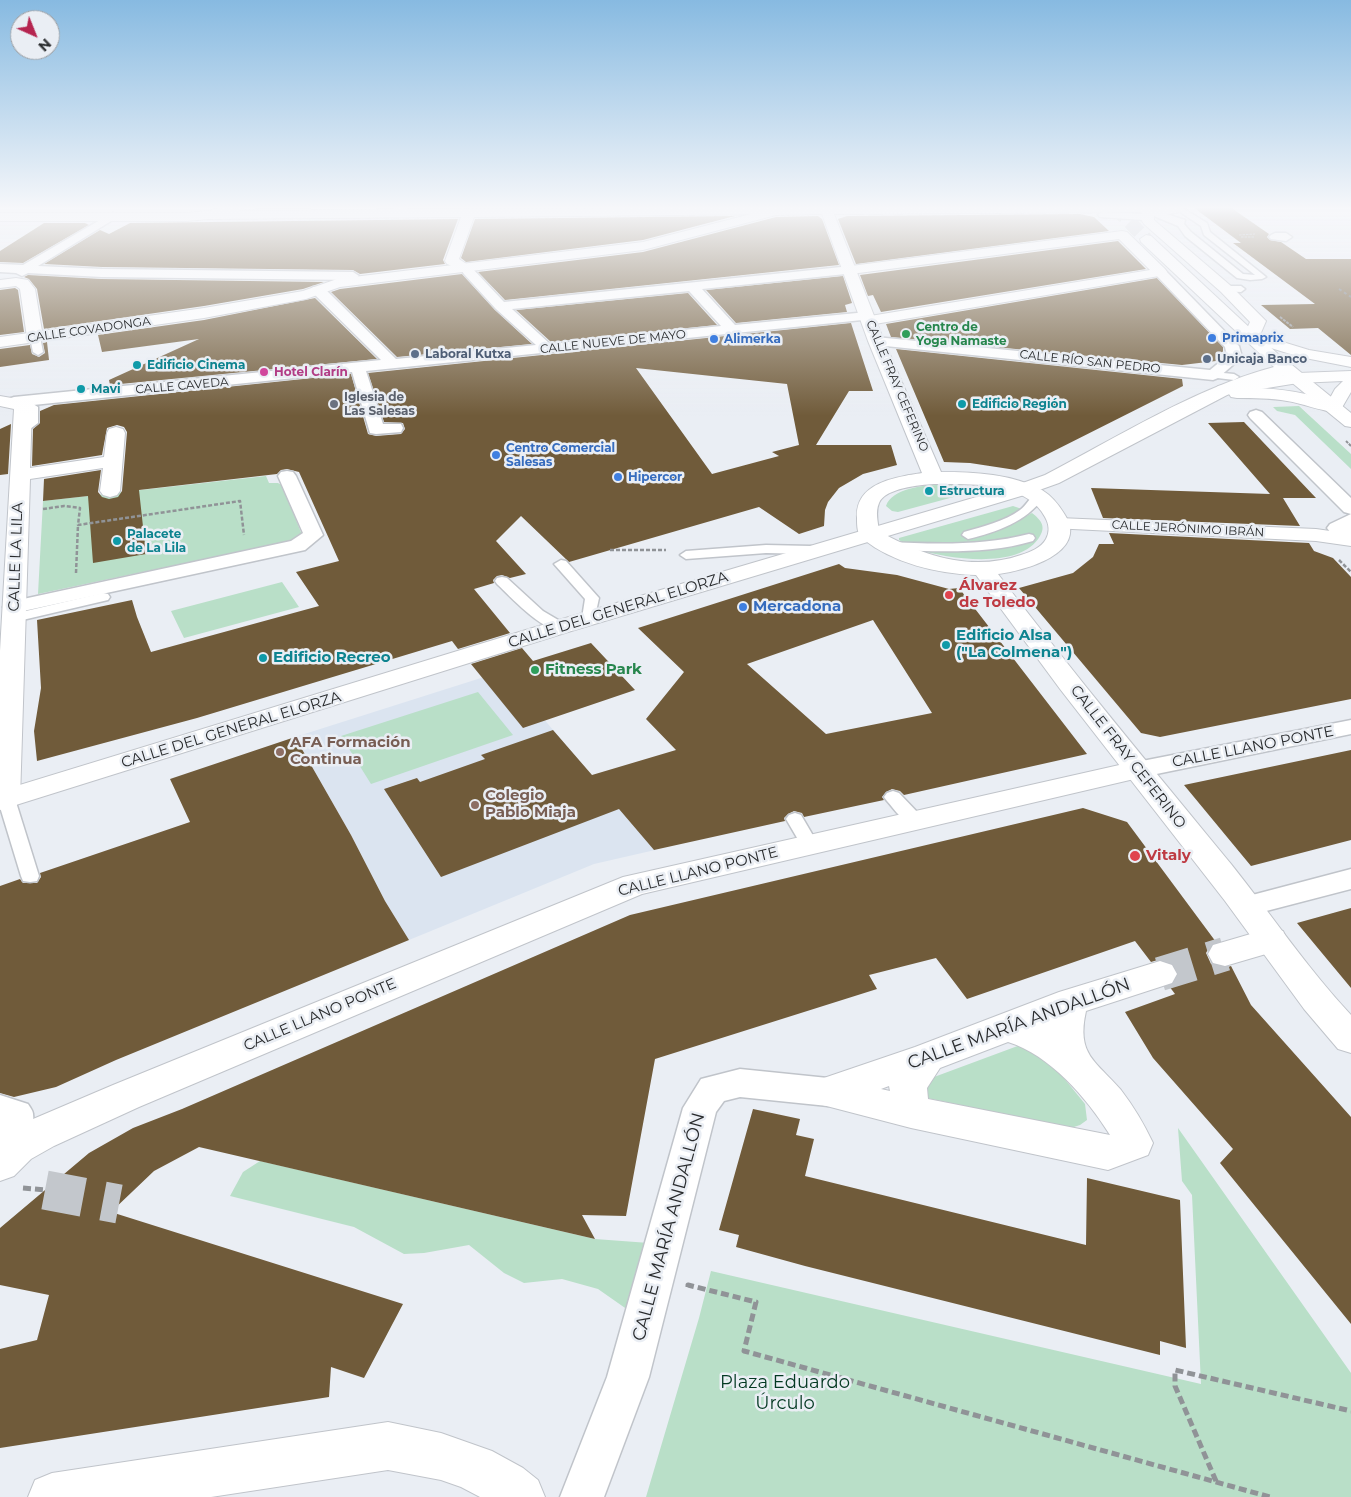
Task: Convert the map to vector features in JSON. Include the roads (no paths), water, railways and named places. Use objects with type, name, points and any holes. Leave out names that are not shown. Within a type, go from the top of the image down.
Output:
[{"type":"main road","points":[[0,284],[17,277]]},
{"type":"main road","points":[[23,277],[28,289],[36,341]]},
{"type":"main road","name":"CALLE COVADONGA","points":[[0,342],[36,341],[204,313],[306,295],[316,285],[373,277]]},
{"type":"main road","name":"CALLE FRAY CEFERINO","points":[[853,277],[876,341],[934,478]]},
{"type":"main road","points":[[868,318],[1129,277]]},
{"type":"main road","points":[[1187,277],[1251,337],[1351,422]]},
{"type":"main road","points":[[1212,277],[1258,321],[1251,337],[1254,352],[1252,360],[1219,390]]},
{"type":"main road","points":[[1251,337],[1306,354],[1351,363]]},
{"type":"main road","points":[[1292,373],[1351,363]]},
{"type":"main road","points":[[1292,373],[1351,376]]},
{"type":"main road","name":"CALLE DEL GENERAL ELORZA","points":[[3,800],[811,550],[878,540],[1031,493],[1052,479],[1219,390],[1292,373]]},
{"type":"main road","points":[[1334,407],[1344,389],[1351,383]]},
{"type":"main road","points":[[1219,390],[1266,391],[1304,398],[1334,407]]},
{"type":"main road","name":"CALLE LA LILA","points":[[3,800],[6,657],[14,613],[22,430],[17,404]]},
{"type":"main road","points":[[110,491],[116,433]]},
{"type":"main road","points":[[20,475],[113,462]]},
{"type":"main road","points":[[934,478],[981,480],[1031,493],[1052,510],[1059,524],[1058,539],[1040,555],[1016,564],[982,568],[940,564],[916,558],[878,540],[868,512],[868,504],[872,497],[892,486],[911,480],[934,478]]},
{"type":"main road","name":"CALLE JERÓNIMO IBRÁN","points":[[1059,524],[1316,535],[1351,540]]},
{"type":"main road","name":"CALLE FRAY CEFERINO","points":[[982,568],[1137,770],[1247,906],[1332,1019],[1351,1039]]},
{"type":"main road","name":"CALLE LLANO PONTE","points":[[0,1164],[17,1147],[40,1134],[126,1096],[634,885],[802,832],[904,809],[1137,770]]},
{"type":"main road","points":[[1225,954],[1271,940]]},
{"type":"main road","name":"CALLE MARÍA ANDALLÓN","points":[[828,1092],[927,1058],[1071,1002],[1160,974]]},
{"type":"main road","points":[[1071,1002],[1064,1028],[1066,1044],[1077,1069]]},
{"type":"main road","points":[[828,1092],[911,1112],[1108,1153],[1134,1143],[1128,1129],[1112,1108],[1077,1069],[1042,1040],[1006,1027]]},
{"type":"main road","points":[[911,1112],[908,1086],[927,1058]]},
{"type":"main road","points":[[52,1497],[388,1446],[420,1450],[472,1465],[521,1497]]},
{"type":"street","points":[[299,277],[316,285],[393,364]]},
{"type":"street","points":[[473,277],[501,306],[543,344],[544,349]]},
{"type":"street","points":[[501,306],[783,277]]},
{"type":"street","points":[[1165,277],[1232,346],[1235,357],[1214,374]]},
{"type":"street","points":[[692,286],[732,330]]},
{"type":"street","name":"CALLE NUEVE DE MAYO","points":[[355,368],[868,318]]},
{"type":"street","name":"CALLE RÍO SAN PEDRO","points":[[876,341],[1214,374]]},
{"type":"street","points":[[355,368],[376,429],[395,428]]},
{"type":"street","name":"CALLE CAVEDA","points":[[17,404],[355,368]]},
{"type":"street","points":[[1256,415],[1351,508]]},
{"type":"street","points":[[14,613],[246,556],[298,546],[312,535],[287,476]]},
{"type":"street","points":[[1351,520],[1337,528],[1351,533]]},
{"type":"street","name":"CALLE LLANO PONTE","points":[[1137,770],[1351,727]]},
{"type":"street","points":[[1247,906],[1351,879]]},
{"type":"street","name":"CALLE MARÍA ANDALLÓN","points":[[582,1497],[628,1377],[700,1108],[713,1089],[740,1084],[828,1092]]},
{"type":"street","points":[[0,1110],[16,1114],[15,1124],[0,1139]]},
{"type":"lane","points":[[1244,277],[1262,277]]},
{"type":"lane","points":[[1226,289],[1241,289]]},
{"type":"lane","points":[[1214,374],[1219,390]]},
{"type":"lane","points":[[968,535],[994,527],[1025,512],[1031,493]]},
{"type":"lane","points":[[878,540],[993,546],[1015,544],[1029,538]]},
{"type":"lane","points":[[686,555],[766,549],[811,550]]},
{"type":"lane","points":[[560,564],[592,598],[589,618]]},
{"type":"lane","points":[[502,581],[538,614],[560,627]]},
{"type":"lane","points":[[14,613],[103,597]]},
{"type":"lane","points":[[3,800],[30,876]]},
{"type":"tunnel","points":[[1160,974],[1225,954]]},
{"type":"tunnel","points":[[45,1190],[119,1204]]},
{"type":"railway","points":[[1339,289],[1351,297]]},
{"type":"place","name":"Centro de Yoga Namaste","points":[[906,334]]},
{"type":"place","name":"Primaprix","points":[[1212,338]]},
{"type":"place","name":"Alimerka","points":[[714,339]]},
{"type":"place","name":"Laboral Kutxa","points":[[415,354]]},
{"type":"place","name":"Unicaja Banco","points":[[1207,359]]},
{"type":"place","name":"Edificio Cinema","points":[[137,365]]},
{"type":"place","name":"Hotel Clarín","points":[[264,372]]},
{"type":"place","name":"Mavi","points":[[81,389]]},
{"type":"place","name":"Iglesia de Las Salesas","points":[[334,404]]},
{"type":"place","name":"Edificio Región","points":[[962,404]]},
{"type":"place","name":"Centro Comercial Salesas","points":[[496,455]]},
{"type":"place","name":"Hipercor","points":[[618,477]]},
{"type":"place","name":"Estructura","points":[[929,491]]},
{"type":"place","name":"Palacete de La Lila","points":[[117,541]]},
{"type":"place","name":"Álvarez de Toledo","points":[[949,595]]},
{"type":"place","name":"Mercadona","points":[[743,607]]},
{"type":"place","name":"Edificio Alsa (\"La Colmena\")","points":[[946,645]]},
{"type":"place","name":"Edificio Recreo","points":[[263,658]]},
{"type":"place","name":"Fitness Park","points":[[535,670]]},
{"type":"place","name":"AFA Formación Continua","points":[[280,752]]},
{"type":"place","name":"Colegio Pablo Miaja","points":[[475,805]]},
{"type":"place","name":"Vitaly","points":[[1135,856]]},
{"type":"park label","name":"Plaza Eduardo Úrculo","points":[[785,1394]]}]
